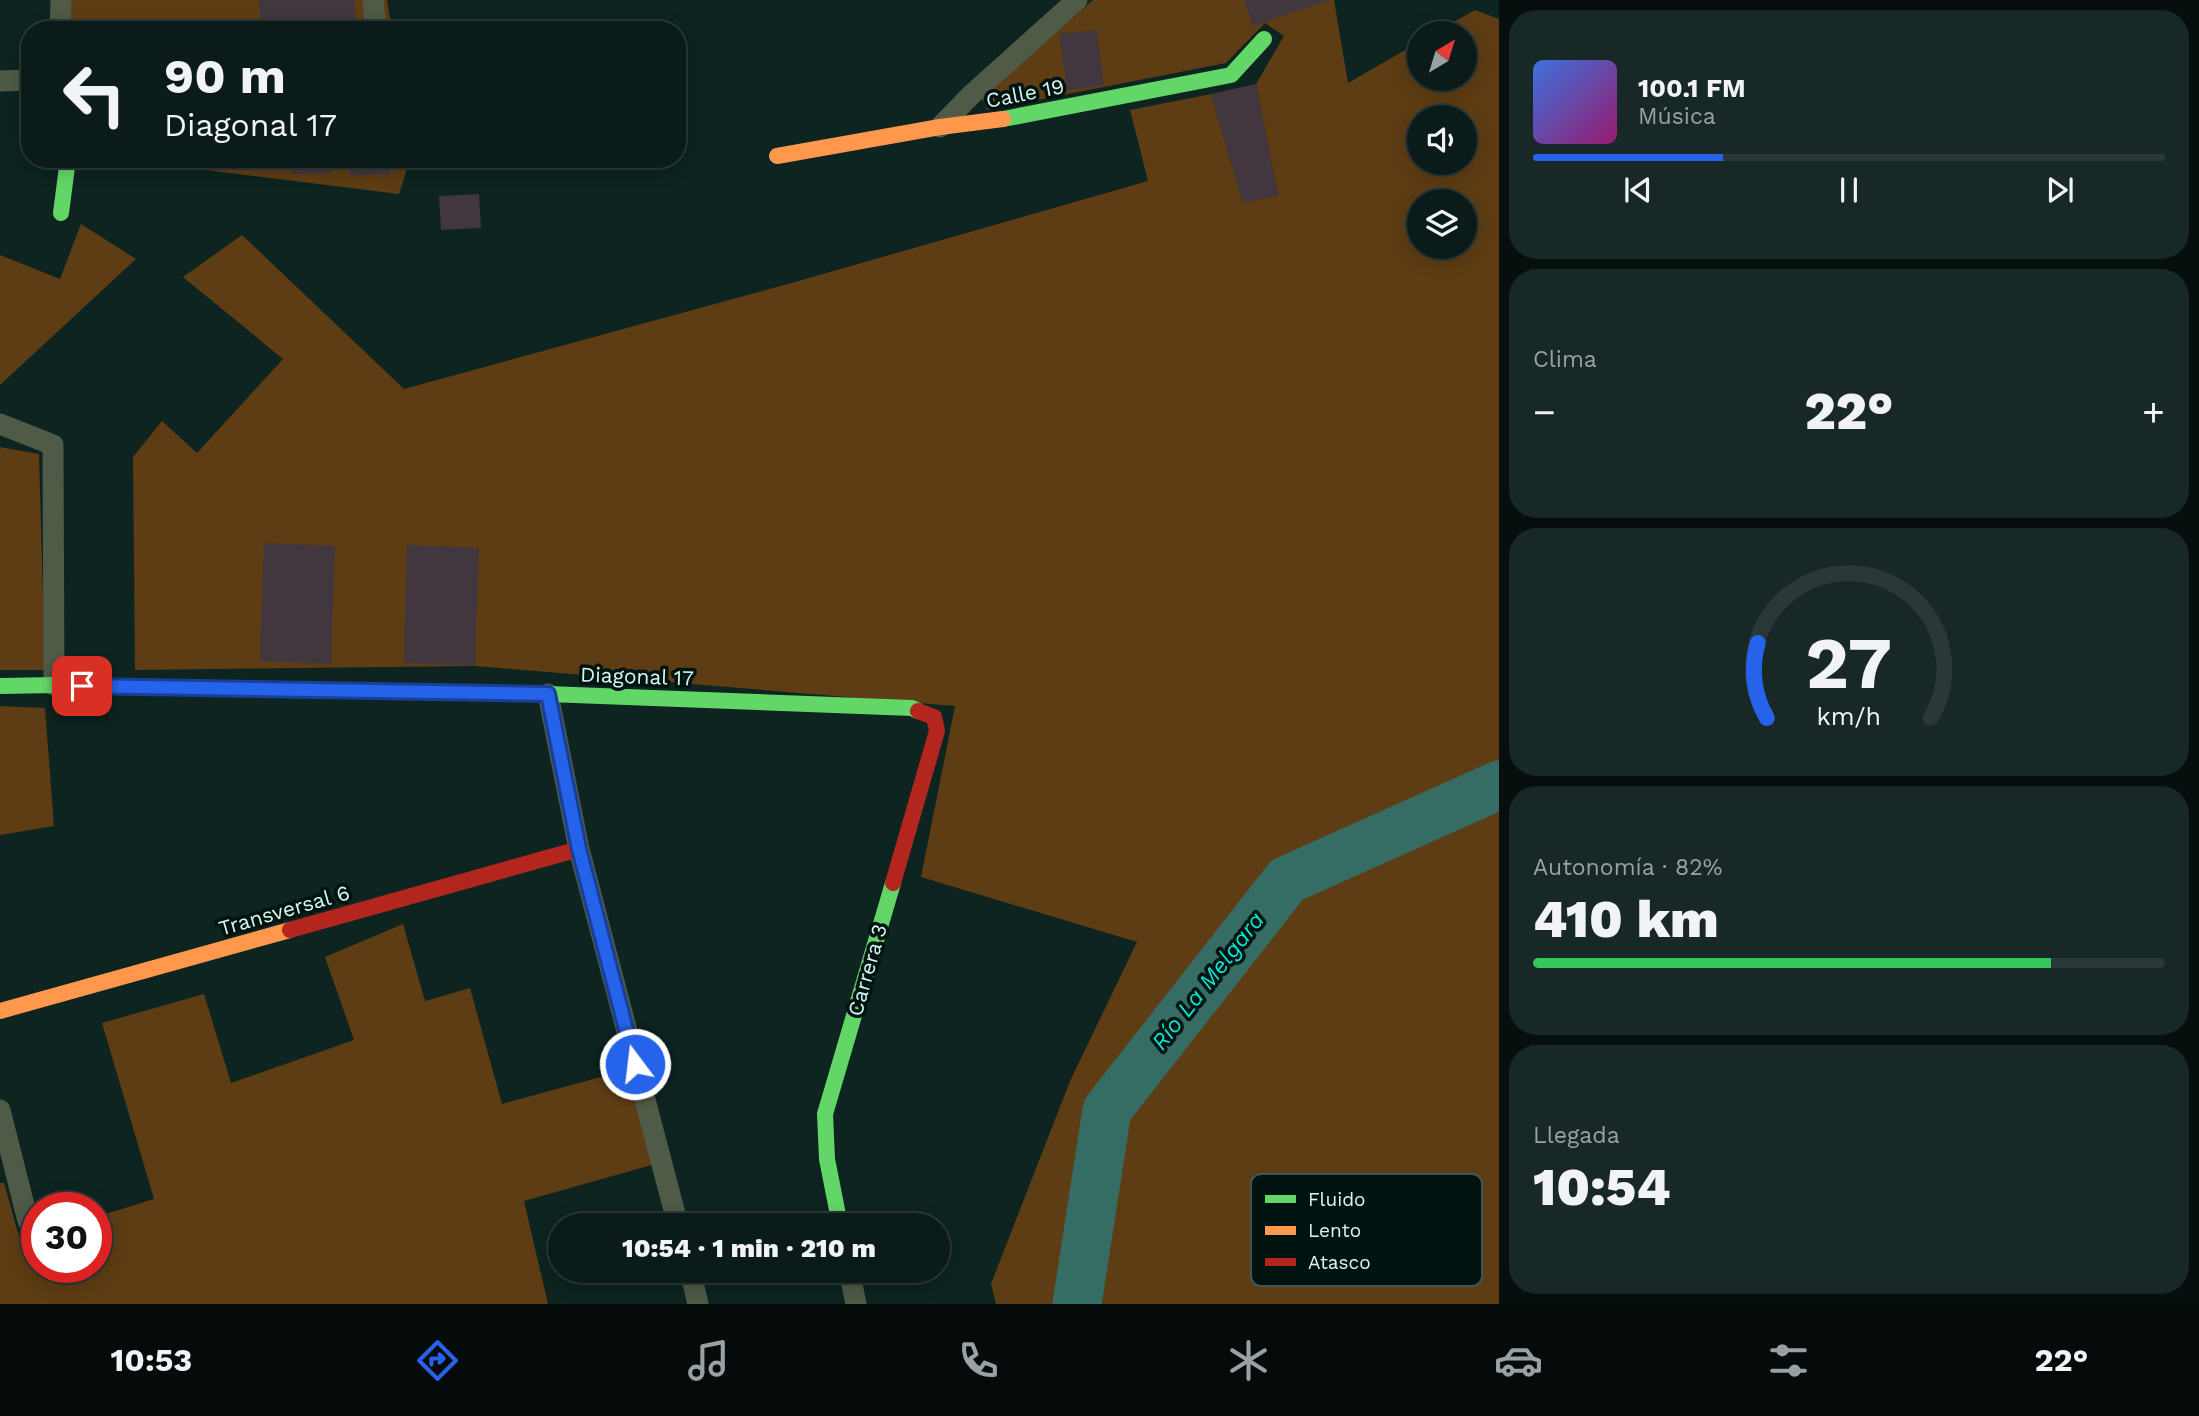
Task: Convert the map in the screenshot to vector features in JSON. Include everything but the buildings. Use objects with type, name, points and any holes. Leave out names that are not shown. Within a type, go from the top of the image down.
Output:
[{"type":"street","points":[[60,21],[61,0]]},
{"type":"street","points":[[373,0],[375,21]]},
{"type":"street","points":[[940,127],[970,96],[1077,0]]},
{"type":"street","name":"Calle 19","points":[[777,156],[940,127],[980,123],[1231,75],[1264,39]]},
{"type":"street","points":[[0,81],[21,80]]},
{"type":"street","points":[[61,213],[67,168]]},
{"type":"street","points":[[0,424],[53,444],[54,685]]},
{"type":"street","name":"Diagonal 17","points":[[0,686],[548,694],[912,708],[934,717]]},
{"type":"street","points":[[548,694],[579,849],[675,1213]]},
{"type":"street","name":"Carrera 3","points":[[838,1213],[827,1159],[825,1114],[937,732],[934,717]]},
{"type":"street","name":"Transversal 6","points":[[0,1011],[579,849]]},
{"type":"street","points":[[0,1110],[21,1192]]},
{"type":"street","points":[[693,1283],[698,1304]]},
{"type":"street","points":[[852,1283],[856,1304]]},
{"type":"shaded area","points":[[67,0],[387,0],[390,21],[66,21]]},
{"type":"shaded area","points":[[1093,0],[1334,0],[1348,83],[1407,49],[1407,91],[1477,91],[1477,21],[1455,21],[1475,10],[1499,19],[1499,1304],[996,1304],[991,1284],[1070,1081],[1137,942],[921,877],[955,706],[475,666],[135,670],[133,457],[162,421],[197,453],[283,359],[183,277],[242,235],[404,389],[795,282],[1148,181],[1130,110],[1211,94],[1243,202],[1278,195],[1256,84],[1284,36],[1265,23],[1226,63],[987,110],[982,98]]},
{"type":"shaded area","points":[[190,168],[407,168],[399,194]]},
{"type":"shaded area","points":[[81,224],[136,259],[0,385],[0,255],[60,279]]},
{"type":"shaded area","points":[[0,447],[39,454],[45,670],[0,670]]},
{"type":"shaded area","points":[[0,706],[45,708],[54,826],[0,835]]},
{"type":"shaded area","points":[[403,924],[425,1001],[470,988],[502,1104],[634,1068],[655,1164],[524,1201],[548,1304],[0,1304],[0,1183],[4,1183],[21,1240],[21,1283],[112,1283],[112,1212],[154,1199],[102,1023],[204,994],[231,1083],[354,1040],[325,957]]},
{"type":"waterway","name":"Río La Melgara","points":[[1077,1304],[1107,1110],[1287,880],[1499,785]]},
{"type":"traffic: fast","points":[[1003,119],[1231,75],[1264,39]]},
{"type":"traffic: fast","points":[[61,213],[67,168]]},
{"type":"traffic: fast","points":[[0,686],[548,694],[912,708],[918,711]]},
{"type":"traffic: fast","points":[[838,1213],[827,1159],[825,1114],[893,883]]},
{"type":"traffic: slow","points":[[777,156],[940,127],[1003,119]]},
{"type":"traffic: slow","points":[[0,1011],[290,930]]},
{"type":"traffic: jam","points":[[893,883],[937,731],[934,717],[918,711]]},
{"type":"traffic: jam","points":[[290,930],[579,849]]},
{"type":"route","points":[[82,686],[548,694],[579,849],[635,1064]]}]
